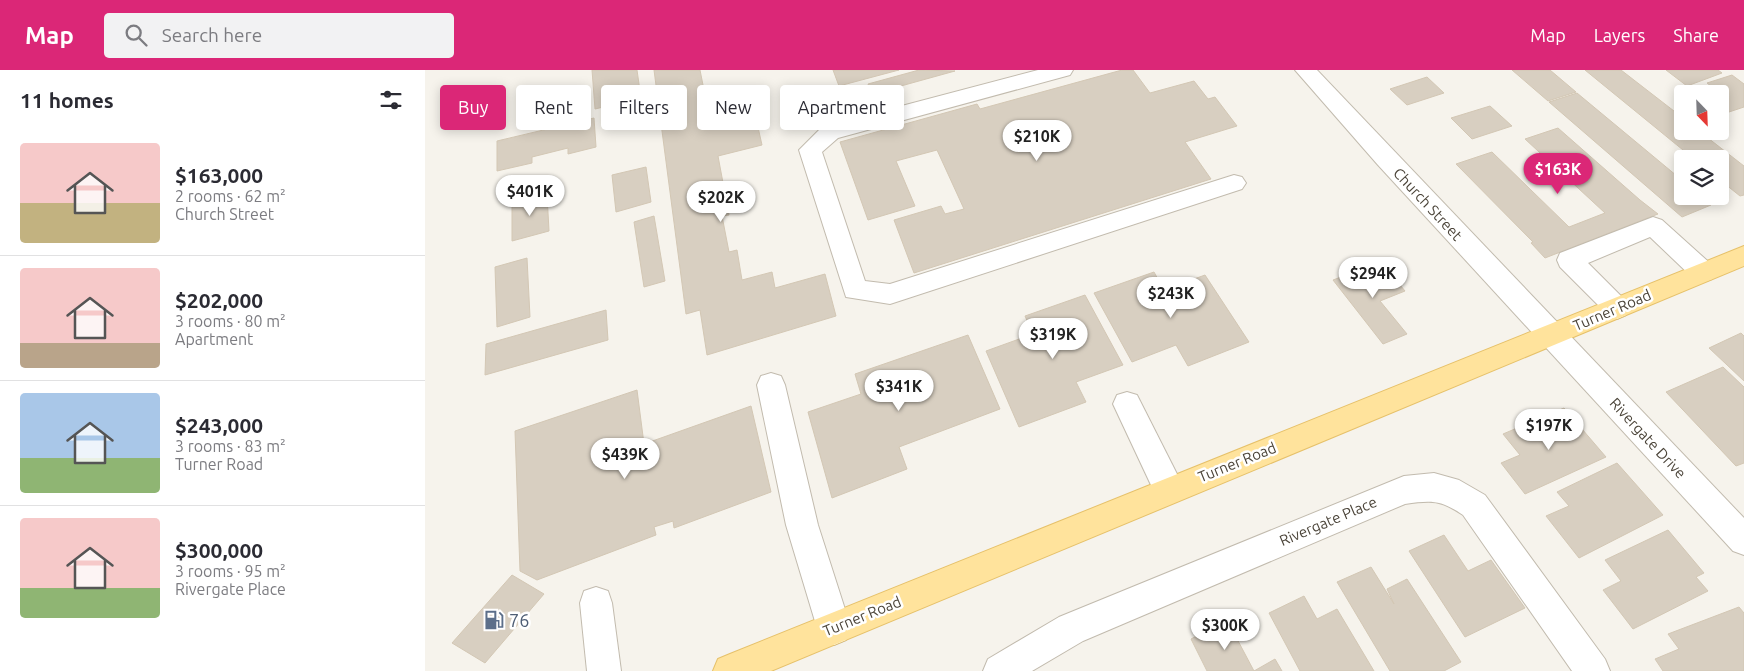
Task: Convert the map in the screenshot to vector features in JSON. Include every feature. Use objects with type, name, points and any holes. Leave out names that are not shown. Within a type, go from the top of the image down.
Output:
[{"type":"main road","name":"Turner Road","points":[[730,671],[1744,256]]},
{"type":"street","points":[[904,94],[992,70]]},
{"type":"street","points":[[1063,70],[831,132],[810,150],[855,290],[890,294],[1234,184]]},
{"type":"street","name":"Church Street","points":[[1305,70],[1552,335]]},
{"type":"street","points":[[1617,308],[1569,260],[1653,226],[1703,272]]},
{"type":"street","name":"Rivergate Drive","points":[[1552,335],[1744,539]]},
{"type":"street","points":[[771,385],[802,526],[834,628]]},
{"type":"street","points":[[1127,404],[1169,490]]},
{"type":"street","name":"Rivergate Place","points":[[1000,671],[1071,628],[1404,490],[1430,485],[1453,490],[1474,505],[1593,671]]},
{"type":"street","points":[[596,603],[603,671]]},
{"type":"building","points":[[592,70],[637,70],[639,85],[601,85],[601,108],[595,109]]},
{"type":"building","points":[[654,70],[700,70],[703,85],[697,85],[697,130],[759,130],[762,145],[718,156],[729,215],[722,216],[729,252],[737,250],[742,280],[772,272],[775,288],[825,274],[836,316],[707,355],[700,310],[686,314],[662,130],[687,130],[687,85],[656,85]]},
{"type":"building","points":[[833,70],[899,70],[843,85],[839,85]]},
{"type":"building","points":[[919,70],[955,71],[904,85],[868,84]]},
{"type":"building","points":[[1122,70],[1133,70],[1150,93],[1194,81],[1208,99],[1215,97],[1237,126],[1185,142],[1211,179],[914,273],[894,220],[941,206],[945,214],[964,209],[937,150],[896,161],[915,206],[868,220],[840,142],[883,130],[904,130],[904,124],[977,104],[980,109]]},
{"type":"building","points":[[1512,70],[1550,70],[1576,92],[1548,101]]},
{"type":"building","points":[[1585,70],[1621,70],[1674,111],[1674,140],[1711,140],[1723,150],[1683,150]]},
{"type":"building","points":[[1666,70],[1718,70],[1722,73],[1690,85],[1686,85]]},
{"type":"building","points":[[1732,75],[1744,84],[1744,107],[1729,112],[1729,85],[1710,85],[1707,83]]},
{"type":"building","points":[[1427,77],[1444,93],[1407,105],[1390,89]]},
{"type":"building","points":[[1577,93],[1674,174],[1674,205],[1711,205],[1682,217],[1549,102]]},
{"type":"building","points":[[1490,106],[1512,126],[1472,139],[1451,118]]},
{"type":"building","points":[[594,118],[596,147],[568,154],[568,148],[532,157],[532,163],[497,171],[497,141],[543,130],[591,130],[591,119]]},
{"type":"building","points":[[1558,128],[1658,214],[1545,258],[1531,243],[1533,242],[1456,164],[1492,152],[1569,227],[1605,213],[1525,139]]},
{"type":"building","points":[[1729,154],[1744,166],[1744,195],[1740,196],[1729,187]]},
{"type":"building","points":[[646,167],[651,202],[616,212],[612,175]]},
{"type":"building","points":[[547,194],[549,231],[512,241],[512,203]]},
{"type":"building","points":[[654,216],[665,281],[644,287],[634,222]]},
{"type":"building","points":[[527,258],[530,317],[497,327],[495,267]]},
{"type":"building","points":[[1381,262],[1405,291],[1380,301],[1407,334],[1383,344],[1333,280]]},
{"type":"building","points":[[1154,272],[1164,290],[1205,275],[1249,342],[1188,366],[1176,345],[1132,362],[1094,293]]},
{"type":"building","points":[[1085,295],[1123,365],[1076,382],[1086,402],[1019,427],[986,351],[1033,334],[1025,316]]},
{"type":"building","points":[[606,310],[608,340],[485,375],[486,344]]},
{"type":"building","points":[[1741,333],[1744,336],[1744,381],[1709,348]]},
{"type":"building","points":[[968,335],[1000,409],[899,447],[907,469],[832,498],[808,412],[861,394],[855,374]]},
{"type":"building","points":[[1723,367],[1744,387],[1744,463],[1736,466],[1666,392]]},
{"type":"building","points":[[637,390],[644,444],[751,406],[771,492],[674,528],[673,521],[654,527],[656,535],[537,580],[520,571],[515,431]]},
{"type":"building","points":[[1564,408],[1606,457],[1525,494],[1501,463],[1520,455],[1503,434]]},
{"type":"building","points":[[1617,463],[1663,515],[1579,558],[1546,516],[1569,506],[1557,492]]},
{"type":"building","points":[[1668,530],[1704,573],[1696,577],[1708,591],[1633,629],[1603,590],[1621,581],[1605,560]]},
{"type":"building","points":[[1444,535],[1468,571],[1491,560],[1525,608],[1465,637],[1409,551]]},
{"type":"building","points":[[1371,567],[1394,604],[1387,589],[1407,579],[1461,662],[1444,671],[1390,671],[1337,582]]},
{"type":"building","points":[[512,575],[544,594],[485,663],[452,643]]},
{"type":"building","points":[[1304,596],[1317,619],[1337,609],[1374,671],[1300,671],[1269,613]]},
{"type":"building","points":[[1739,607],[1744,613],[1744,671],[1663,671],[1655,659],[1679,649],[1668,634]]},
{"type":"building","points":[[1227,620],[1254,671],[1207,671],[1191,639]]},
{"type":"building","points":[[1275,659],[1282,671],[1254,671]]},
{"type":"place","name":"76","points":[[494,620]]}]
